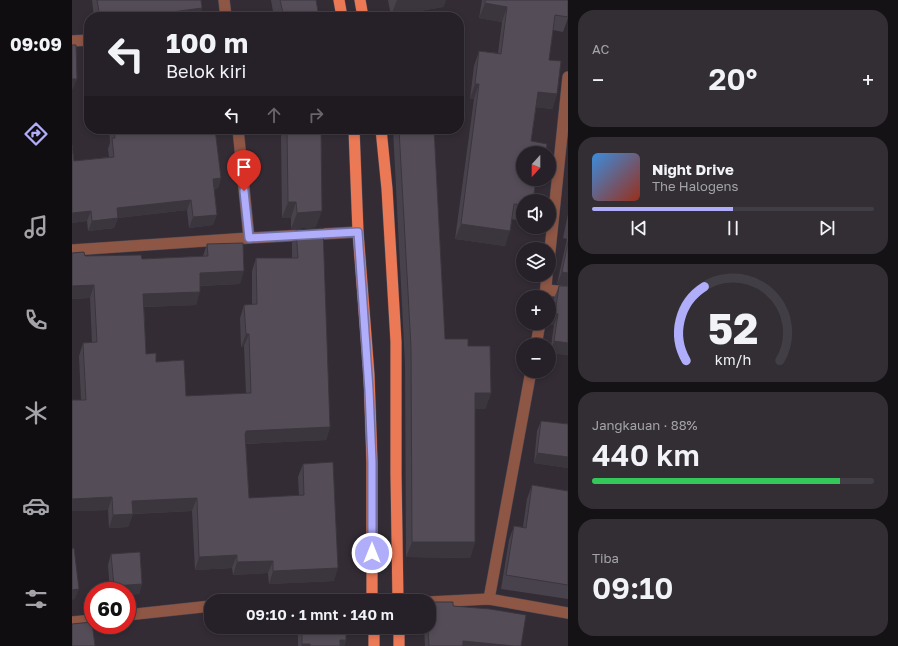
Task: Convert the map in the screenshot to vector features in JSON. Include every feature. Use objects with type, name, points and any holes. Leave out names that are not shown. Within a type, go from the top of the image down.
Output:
[{"type":"main road","points":[[338,0],[341,12]]},
{"type":"main road","points":[[360,0],[363,12]]},
{"type":"main road","points":[[354,134],[358,232],[369,375],[376,594]]},
{"type":"main road","points":[[382,134],[387,189],[396,342],[398,594]]},
{"type":"main road","points":[[374,634],[374,646]]},
{"type":"main road","points":[[399,634],[399,646]]},
{"type":"street","points":[[224,0],[225,12]]},
{"type":"street","points":[[72,41],[84,40]]},
{"type":"street","points":[[551,242],[565,127],[568,77]]},
{"type":"street","points":[[239,134],[249,238]]},
{"type":"street","points":[[72,250],[358,232]]},
{"type":"street","points":[[556,293],[568,292]]},
{"type":"street","points":[[489,599],[530,378]]},
{"type":"street","points":[[436,602],[489,599],[568,613]]},
{"type":"street","points":[[136,614],[204,607]]},
{"type":"street","points":[[72,622],[84,621]]},
{"type":"building","points":[[97,0],[201,0],[202,8],[172,12],[99,12]]},
{"type":"building","points":[[280,0],[316,0],[318,12],[283,12]]},
{"type":"building","points":[[485,0],[568,0],[568,17],[555,15],[549,60],[561,61],[557,94],[538,92],[531,141],[547,144],[547,146],[516,146],[516,186],[535,186],[534,194],[516,194],[516,204],[514,204],[510,231],[461,224],[479,84],[475,84],[479,51],[501,54],[507,7],[485,3]]},
{"type":"building","points":[[72,45],[76,45],[77,79],[72,79]]},
{"type":"building","points":[[115,134],[216,134],[221,178],[213,179],[217,215],[193,217],[191,200],[117,208],[118,218],[92,221],[91,211],[72,213],[72,145],[74,161],[114,157],[112,138],[115,138]]},
{"type":"building","points":[[287,134],[321,134],[322,211],[297,213],[296,202],[288,202]]},
{"type":"building","points":[[399,134],[434,134],[445,339],[468,339],[468,346],[490,346],[491,393],[475,393],[475,542],[412,542],[411,347]]},
{"type":"building","points":[[323,228],[330,427],[246,431],[245,434],[249,498],[304,495],[303,464],[333,462],[338,568],[273,571],[273,561],[237,562],[237,555],[199,557],[197,498],[132,501],[133,514],[113,515],[112,497],[72,499],[72,400],[86,400],[83,343],[97,342],[94,285],[72,286],[72,253],[84,252],[85,256],[141,255],[142,259],[208,256],[207,244],[243,243],[244,271],[200,273],[200,292],[143,294],[146,354],[156,353],[156,362],[184,360],[186,396],[251,393],[249,334],[246,334],[244,305],[257,304],[256,258],[298,258],[296,230]]},
{"type":"building","points":[[568,242],[568,273],[562,272]]},
{"type":"building","points":[[559,286],[568,286],[568,343],[556,341],[556,338],[554,338],[558,314],[556,313]]},
{"type":"building","points":[[541,421],[568,424],[568,457],[537,453]]},
{"type":"building","points":[[532,485],[568,491],[568,585],[506,575],[514,526],[526,528]]},
{"type":"building","points":[[74,548],[79,589],[72,590],[72,549]]},
{"type":"building","points":[[140,552],[142,584],[136,584],[136,582],[114,582],[111,554]]},
{"type":"building","points":[[436,602],[453,602],[453,606],[490,609],[526,615],[521,646],[463,641],[463,646],[429,646],[428,634],[436,634]]},
{"type":"building","points":[[84,623],[84,634],[94,634],[95,646],[72,646],[72,624]]},
{"type":"building","points":[[302,634],[346,634],[346,640],[340,640],[340,646],[310,646],[310,644],[302,644]]},
{"type":"route","points":[[244,191],[249,238],[358,232],[369,375],[372,462],[372,553]]}]
